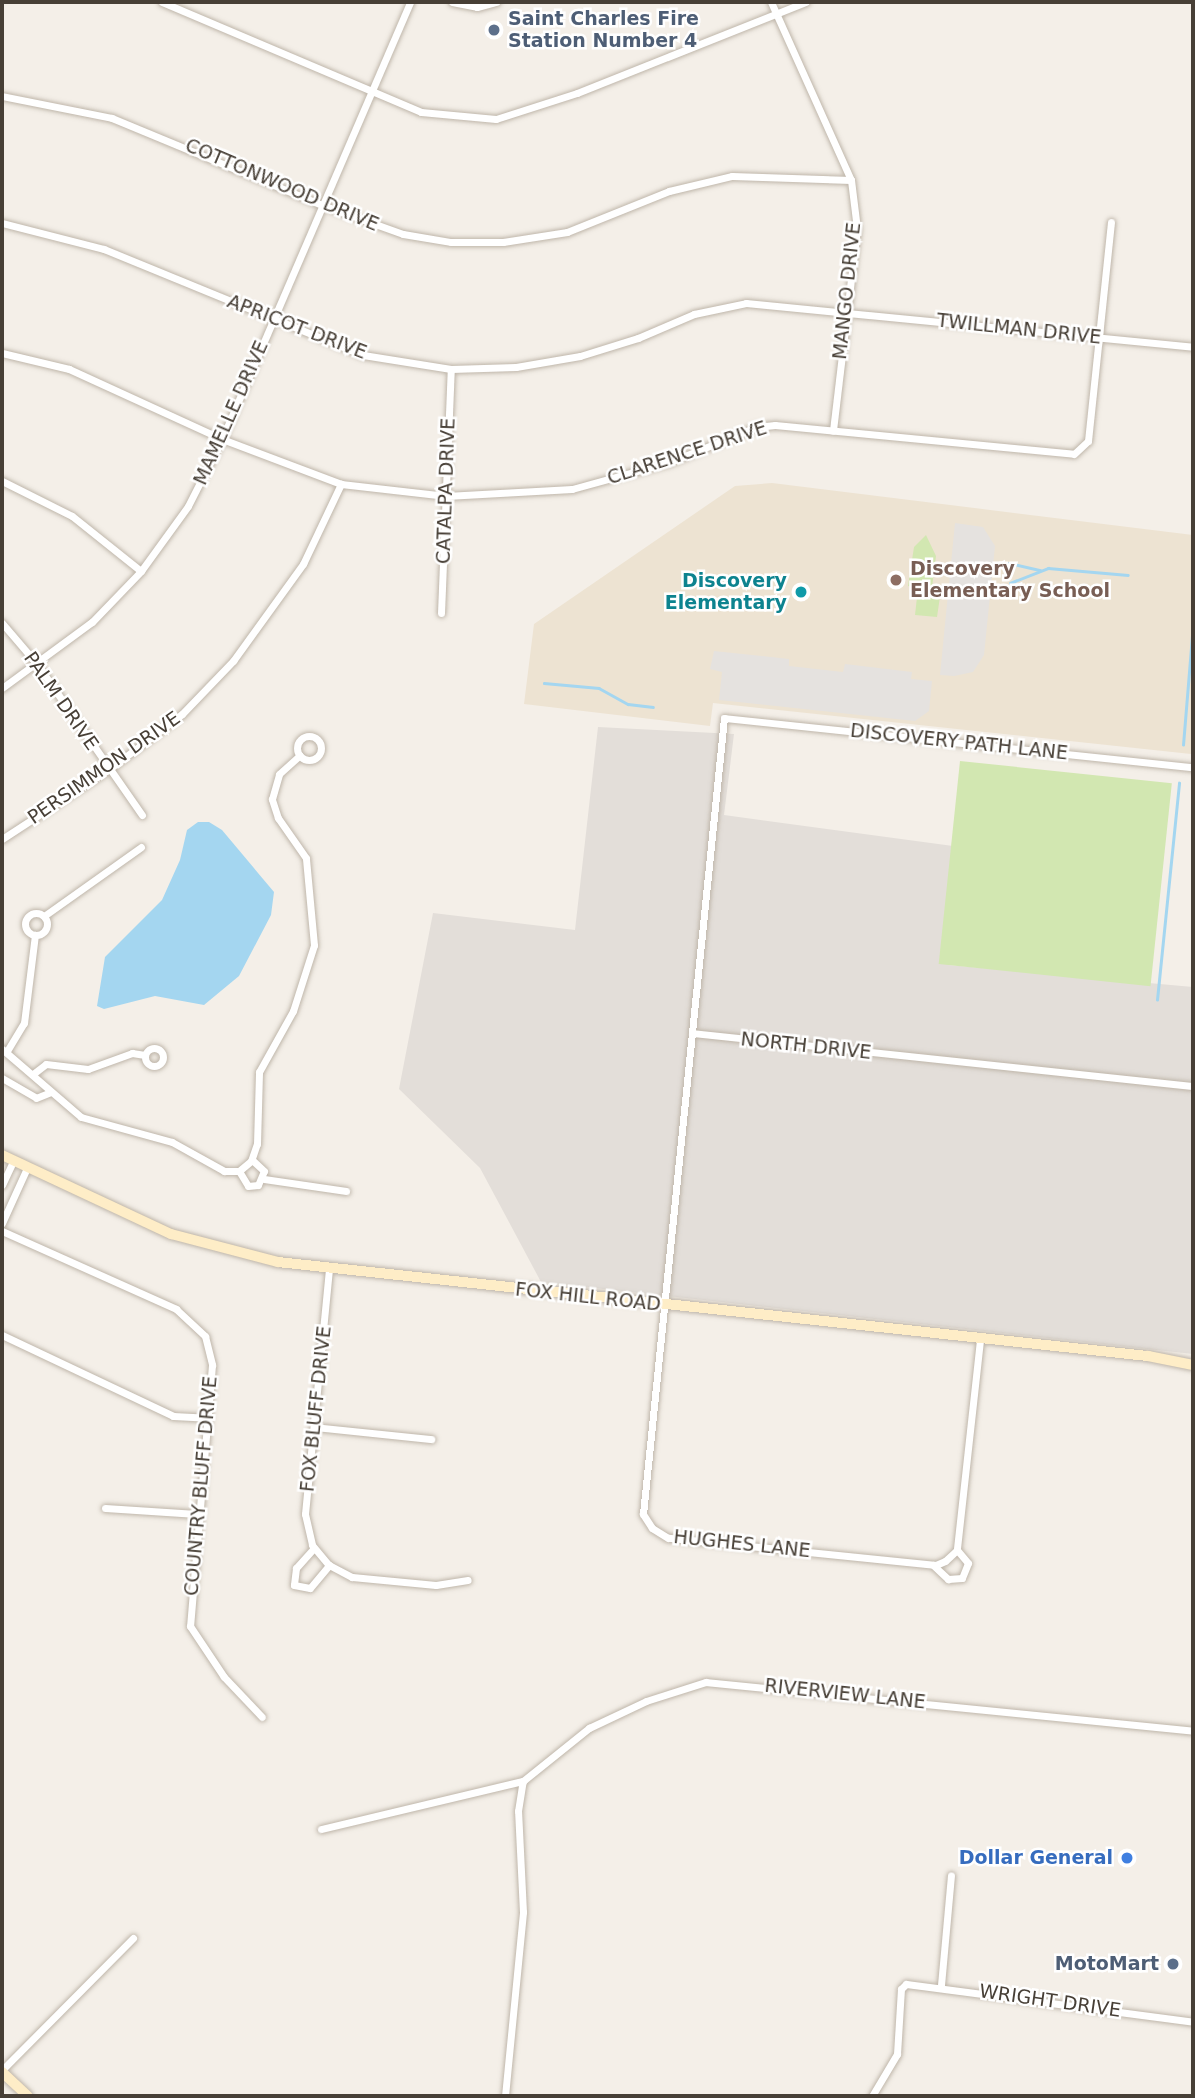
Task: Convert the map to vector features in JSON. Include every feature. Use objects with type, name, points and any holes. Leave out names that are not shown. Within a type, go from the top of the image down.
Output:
[{"type":"street","points":[[162,2],[421,112],[457,119],[510,117],[806,2]]},
{"type":"street","name":"MAMELLE DRIVE","points":[[2,688],[92,622],[141,571],[188,506],[222,439],[410,2]]},
{"type":"street","points":[[452,2],[477,7],[496,2]]},
{"type":"street","name":"MANGO DRIVE","points":[[771,2],[793,59],[851,180],[857,229],[845,309],[833,431]]},
{"type":"street","name":"COTTONWOOD DRIVE","points":[[2,96],[69,106],[156,132],[322,205],[403,234],[452,242],[503,242],[566,232],[701,181],[758,176],[851,180]]},
{"type":"street","name":"CLARENCE DRIVE","points":[[2,353],[69,369],[222,439],[341,484],[446,496],[572,489],[670,462],[756,427],[833,431],[1074,454],[1088,441],[1111,222]]},
{"type":"street","name":"APRICOT DRIVE","points":[[2,223],[104,249],[363,355],[451,369],[516,367],[580,356],[638,338],[694,314],[746,303],[845,309]]},
{"type":"street","name":"TWILLMAN DRIVE","points":[[845,309],[1193,347]]},
{"type":"street","name":"CATALPA DRIVE","points":[[441,613],[451,369]]},
{"type":"street","points":[[2,481],[72,516],[141,571]]},
{"type":"street","name":"PERSIMMON DRIVE","points":[[2,839],[108,770],[182,714],[233,661],[303,564],[341,484]]},
{"type":"street","name":"PALM DRIVE","points":[[2,623],[37,664],[108,770],[142,815]]},
{"type":"street","name":"DISCOVERY PATH LANE","points":[[692,1033],[724,718],[1193,767]]},
{"type":"street","points":[[35,935],[24,1023],[4,1050],[81,1118],[172,1142],[224,1171],[239,1171],[252,1160],[259,1072],[293,1011],[314,945],[306,859],[278,818],[272,799],[279,774],[300,755]]},
{"type":"street","points":[[44,916],[141,847]]},
{"type":"street","points":[[35,935],[26,928],[26,918],[35,913],[44,916]]},
{"type":"street","points":[[35,935],[45,930],[44,916]]},
{"type":"street","points":[[664,1306],[692,1033]]},
{"type":"street","name":"NORTH DRIVE","points":[[692,1033],[1193,1086]]},
{"type":"street","points":[[33,1074],[46,1064],[88,1069],[132,1053],[145,1055]]},
{"type":"street","points":[[2,1078],[36,1098],[51,1092]]},
{"type":"street","name":"FOX HILL ROAD","points":[[2,1155],[171,1234],[231,1253],[329,1269],[1193,1365]]},
{"type":"street","points":[[252,1160],[264,1171],[264,1179]]},
{"type":"street","points":[[2,1185],[13,1161]]},
{"type":"street","points":[[2,1223],[27,1168]]},
{"type":"street","points":[[239,1171],[248,1186],[264,1179],[346,1191]]},
{"type":"street","name":"COUNTRY BLUFF DRIVE","points":[[2,1231],[188,1316],[209,1346],[212,1365],[197,1514],[190,1626],[224,1677],[262,1717]]},
{"type":"street","name":"FOX BLUFF DRIVE","points":[[329,1269],[305,1514],[314,1548],[329,1565],[352,1577],[436,1585],[468,1580]]},
{"type":"street","name":"HUGHES LANE","points":[[664,1306],[643,1514],[652,1528],[668,1538],[933,1564],[948,1579],[962,1578],[968,1563],[957,1550],[980,1340]]},
{"type":"street","points":[[2,1335],[173,1416],[207,1419]]},
{"type":"street","points":[[314,1427],[431,1439]]},
{"type":"street","points":[[105,1507],[197,1514]]},
{"type":"street","points":[[314,1548],[296,1567],[294,1585],[310,1588],[329,1565]]},
{"type":"street","points":[[933,1564],[957,1550]]},
{"type":"street","name":"RIVERVIEW LANE","points":[[321,1829],[523,1781],[589,1728],[646,1701],[706,1682],[1193,1731]]},
{"type":"street","points":[[505,2096],[523,1912],[518,1811],[523,1781]]},
{"type":"street","points":[[941,1985],[951,1875]]},
{"type":"street","points":[[28,2096],[2,2071],[133,1938]]},
{"type":"street","name":"WRIGHT DRIVE","points":[[873,2096],[897,2054],[901,1989],[906,1984],[941,1985],[1193,2022]]},
{"type":"shaded area","name":"Discovery Elementary School","points":[[772,483],[1193,535],[1191,754],[713,703],[710,726],[524,704],[534,624],[735,486]]},
{"type":"shaded area","points":[[955,523],[983,527],[995,546],[984,655],[973,672],[954,676],[940,675]]},
{"type":"shaded area","points":[[714,651],[789,659],[789,666],[843,672],[845,664],[912,672],[911,679],[932,681],[929,711],[915,721],[719,700],[722,672],[710,669]]},
{"type":"shaded area","points":[[598,727],[734,734],[724,815],[953,846],[948,965],[1193,987],[1193,1354],[541,1282],[480,1168],[399,1089],[433,913],[575,930]]},
{"type":"green space","points":[[926,535],[936,556],[932,588],[941,590],[937,617],[915,615],[918,588],[908,586],[914,547]]},
{"type":"green space","points":[[960,761],[1172,783],[1151,986],[939,964]]},
{"type":"water","points":[[198,822],[209,822],[222,830],[274,892],[271,915],[239,976],[204,1005],[155,996],[104,1009],[97,1006],[105,957],[162,900],[180,860],[187,830]]},
{"type":"waterway","points":[[1009,563],[1040,570]]},
{"type":"waterway","points":[[1010,583],[1048,568],[1128,575]]},
{"type":"waterway","points":[[1183,745],[1193,623]]},
{"type":"waterway","points":[[544,683],[599,688],[628,704],[653,707]]},
{"type":"waterway","points":[[1157,1000],[1179,783]]},
{"type":"place","name":"Saint Charles Fire Station Number 4","points":[[494,30]]},
{"type":"place","name":"Discovery Elementary School","points":[[896,580]]},
{"type":"place","name":"Discovery Elementary","points":[[801,592]]},
{"type":"place","name":"Dollar General","points":[[1127,1858]]},
{"type":"place","name":"MotoMart","points":[[1173,1964]]}]
